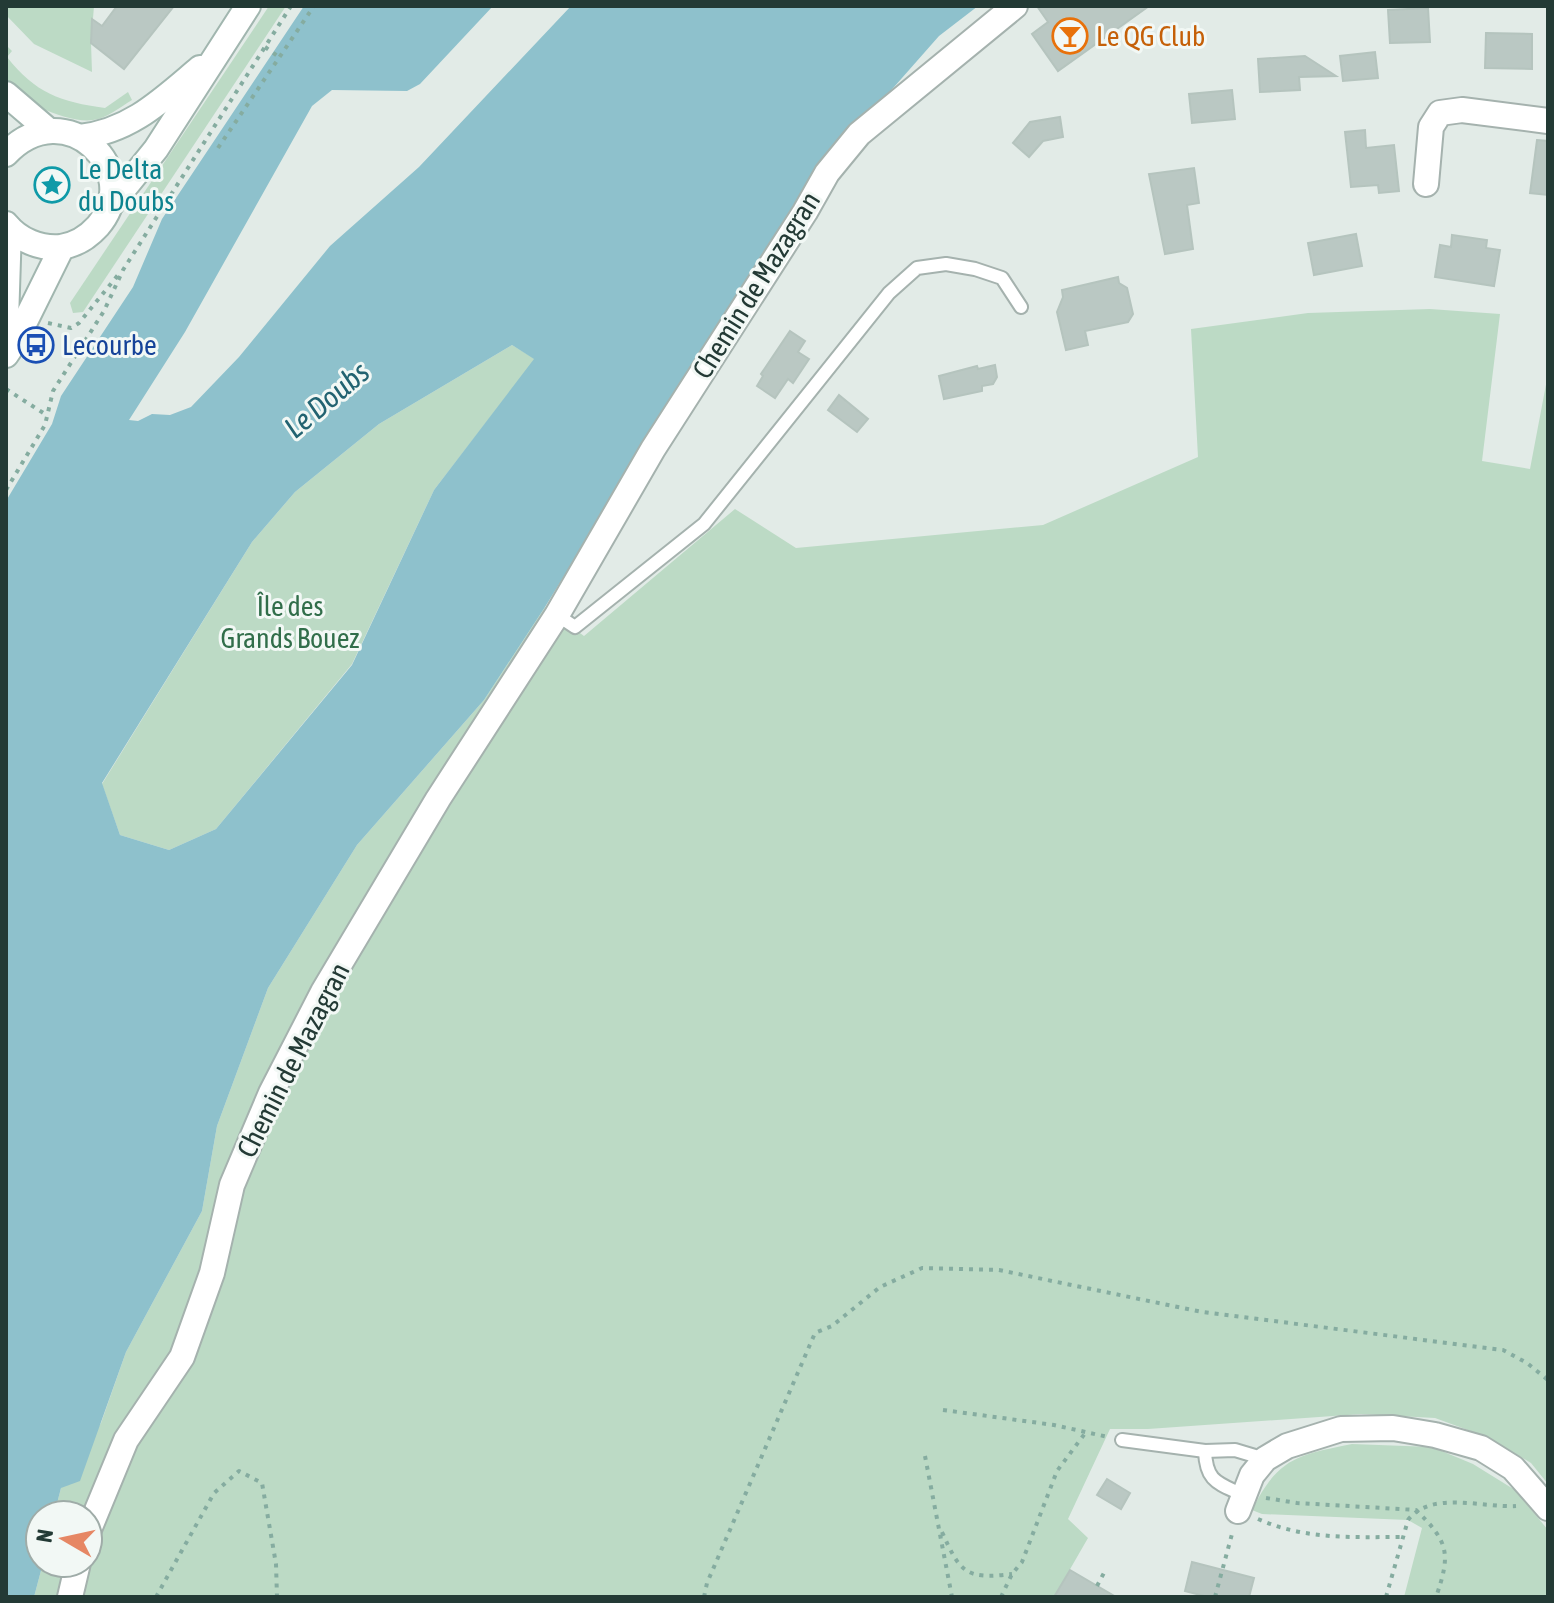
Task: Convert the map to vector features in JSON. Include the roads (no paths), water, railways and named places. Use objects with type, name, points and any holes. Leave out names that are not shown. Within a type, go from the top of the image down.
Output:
[{"type":"street","points":[[8,226],[25,240],[43,247],[62,247],[91,233],[156,149],[248,6]]},
{"type":"street","name":"Chemin de Mazagran","points":[[102,1499],[126,1440],[182,1357],[212,1273],[232,1185],[271,1093],[316,1005],[438,799],[557,615],[653,449],[827,173],[859,134],[1015,6]]},
{"type":"street","points":[[80,137],[103,134],[123,126],[149,110],[217,54]]},
{"type":"street","points":[[6,94],[48,130]]},
{"type":"street","points":[[1426,184],[1431,127],[1440,113],[1462,110],[1548,121]]},
{"type":"street","points":[[6,154],[32,134],[48,130],[65,131],[80,137],[93,146],[110,174],[112,191],[109,207]]},
{"type":"street","points":[[6,321],[8,226]]},
{"type":"street","points":[[6,355],[62,247]]},
{"type":"street","points":[[1241,1503],[1252,1475],[1265,1459],[1287,1446],[1341,1429],[1393,1428],[1435,1435],[1481,1448],[1513,1468],[1545,1503]]},
{"type":"lane","points":[[557,615],[575,627],[704,524],[889,293],[917,268],[946,264],[1002,278],[1021,307]]},
{"type":"lane","points":[[1122,1440],[1205,1451],[1235,1450],[1265,1459]]},
{"type":"lane","points":[[1205,1451],[1205,1468],[1213,1480],[1241,1503]]},
{"type":"water","name":"Le Doubs","points":[[304,6],[493,6],[420,84],[407,91],[332,90],[312,106],[185,332],[129,420],[138,421],[152,414],[170,415],[191,407],[239,357],[330,246],[419,167],[571,6],[978,6],[939,36],[857,129],[724,316],[545,607],[484,700],[357,845],[268,988],[217,1126],[202,1211],[126,1352],[80,1481],[61,1488],[58,1499],[24,1499],[24,1579],[39,1579],[34,1597],[6,1597],[6,501],[52,424],[61,396],[133,287],[162,219]],"holes":[[[512,345],[534,359],[434,490],[352,665],[216,829],[169,850],[120,835],[102,783],[252,542],[295,492],[379,424]]]},
{"type":"place","name":"Le QG Club","points":[[1070,36]]},
{"type":"place","name":"Le Delta du Doubs","points":[[52,185]]},
{"type":"place","name":"Lecourbe","points":[[36,345]]},
{"type":"park label","name":"Île des Grands Bouez","points":[[290,622]]}]
